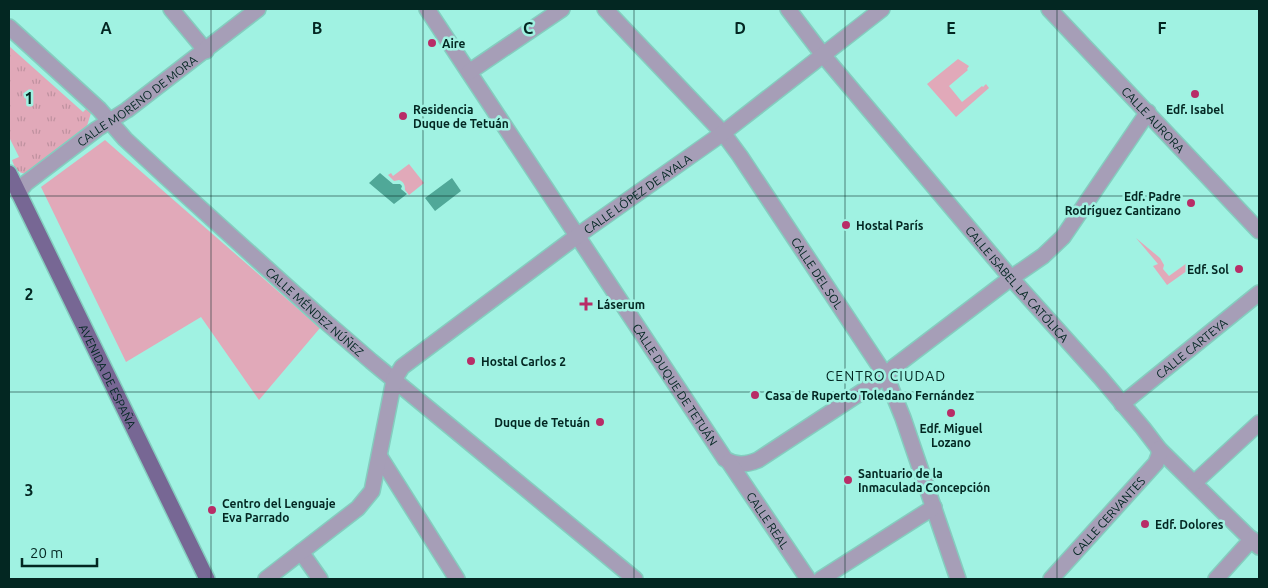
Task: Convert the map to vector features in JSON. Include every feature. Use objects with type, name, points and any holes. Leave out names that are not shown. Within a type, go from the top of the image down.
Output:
[{"type":"main road","name":"AVENIDA DE ESPAÑA","points":[[9,173],[207,579]]},
{"type":"street","points":[[171,9],[206,51]]},
{"type":"street","name":"CALLE MORENO DE MORA","points":[[18,193],[26,183],[206,51],[258,9]]},
{"type":"street","name":"CALLE DUQUE DE TETUÁN","points":[[427,9],[727,460]]},
{"type":"street","points":[[469,72],[562,9]]},
{"type":"street","name":"CALLE DEL SOL","points":[[605,9],[723,133],[886,376],[958,579]]},
{"type":"street","name":"CALLE ISABEL LA CATÓLICA","points":[[788,9],[823,55],[1011,278],[1159,449],[1255,543]]},
{"type":"street","name":"CALLE LÓPEZ DE AYALA","points":[[394,380],[397,372],[408,361],[577,236],[723,133],[882,9]]},
{"type":"street","name":"CALLE AURORA","points":[[1049,9],[1259,232]]},
{"type":"street","name":"CALLE MÉNDEZ NÚÑEZ","points":[[9,28],[110,120],[125,139],[326,322],[635,579]]},
{"type":"street","points":[[727,460],[741,464],[758,460],[886,376],[894,367],[1043,256],[1063,237],[1148,112]]},
{"type":"street","name":"CALLE CARTEYA","points":[[1122,404],[1259,293]]},
{"type":"street","points":[[266,579],[367,499],[375,484],[394,380]]},
{"type":"street","points":[[1194,483],[1259,423]]},
{"type":"street","name":"CALLE CERVANTES","points":[[1051,579],[1156,463],[1159,449]]},
{"type":"street","points":[[380,457],[457,579]]},
{"type":"street","name":"CALLE REAL","points":[[727,460],[808,579]]},
{"type":"street","points":[[821,579],[934,507]]},
{"type":"street","points":[[1216,579],[1255,543]]},
{"type":"street","points":[[301,552],[320,579]]},
{"type":"green space","points":[[9,46],[83,112],[88,107],[91,113],[86,129],[29,173],[18,171],[12,160],[19,157],[9,137]]},
{"type":"green space","points":[[958,59],[969,66],[968,70],[949,86],[962,102],[982,86],[986,84],[989,88],[956,117],[927,84]]},
{"type":"green space","points":[[105,140],[320,328],[259,400],[201,317],[126,362],[41,187]]},
{"type":"green space","points":[[409,164],[424,183],[409,195],[402,182],[399,180],[394,181],[388,175],[391,173],[393,176]]},
{"type":"green space","points":[[1136,238],[1160,258],[1164,265],[1163,269],[1169,276],[1187,263],[1191,268],[1167,285],[1153,266],[1158,264]]},
{"type":"shaded area","points":[[380,173],[393,184],[400,184],[402,186],[401,189],[407,194],[394,204],[369,183]]},
{"type":"shaded area","points":[[452,178],[461,191],[435,211],[425,198]]},
{"type":"place","name":"Aire","points":[[432,43]]},
{"type":"place","name":"Edf. Isabel","points":[[1195,94]]},
{"type":"place","name":"Residencia Duque de Tetuán","points":[[403,116]]},
{"type":"place","name":"Edf. Padre Rodríguez Cantizano","points":[[1191,203]]},
{"type":"place","name":"Hostal París","points":[[846,225]]},
{"type":"place","name":"Edf. Sol","points":[[1239,269]]},
{"type":"place","name":"Láserum","points":[[586,304]]},
{"type":"place","name":"Hostal Carlos 2","points":[[471,361]]},
{"type":"place","name":"Casa de Ruperto Toledano Fernández","points":[[755,395]]},
{"type":"place","name":"Edf. Miguel Lozano","points":[[951,413]]},
{"type":"place","name":"Duque de Tetuán","points":[[600,422]]},
{"type":"place","name":"Santuario de la Inmaculada Concepción","points":[[848,480]]},
{"type":"place","name":"Centro del Lenguaje Eva Parrado","points":[[212,510]]},
{"type":"place","name":"Edf. Dolores","points":[[1145,524]]},
{"type":"district","name":"CENTRO CIUDAD","points":[[886,376]]}]
